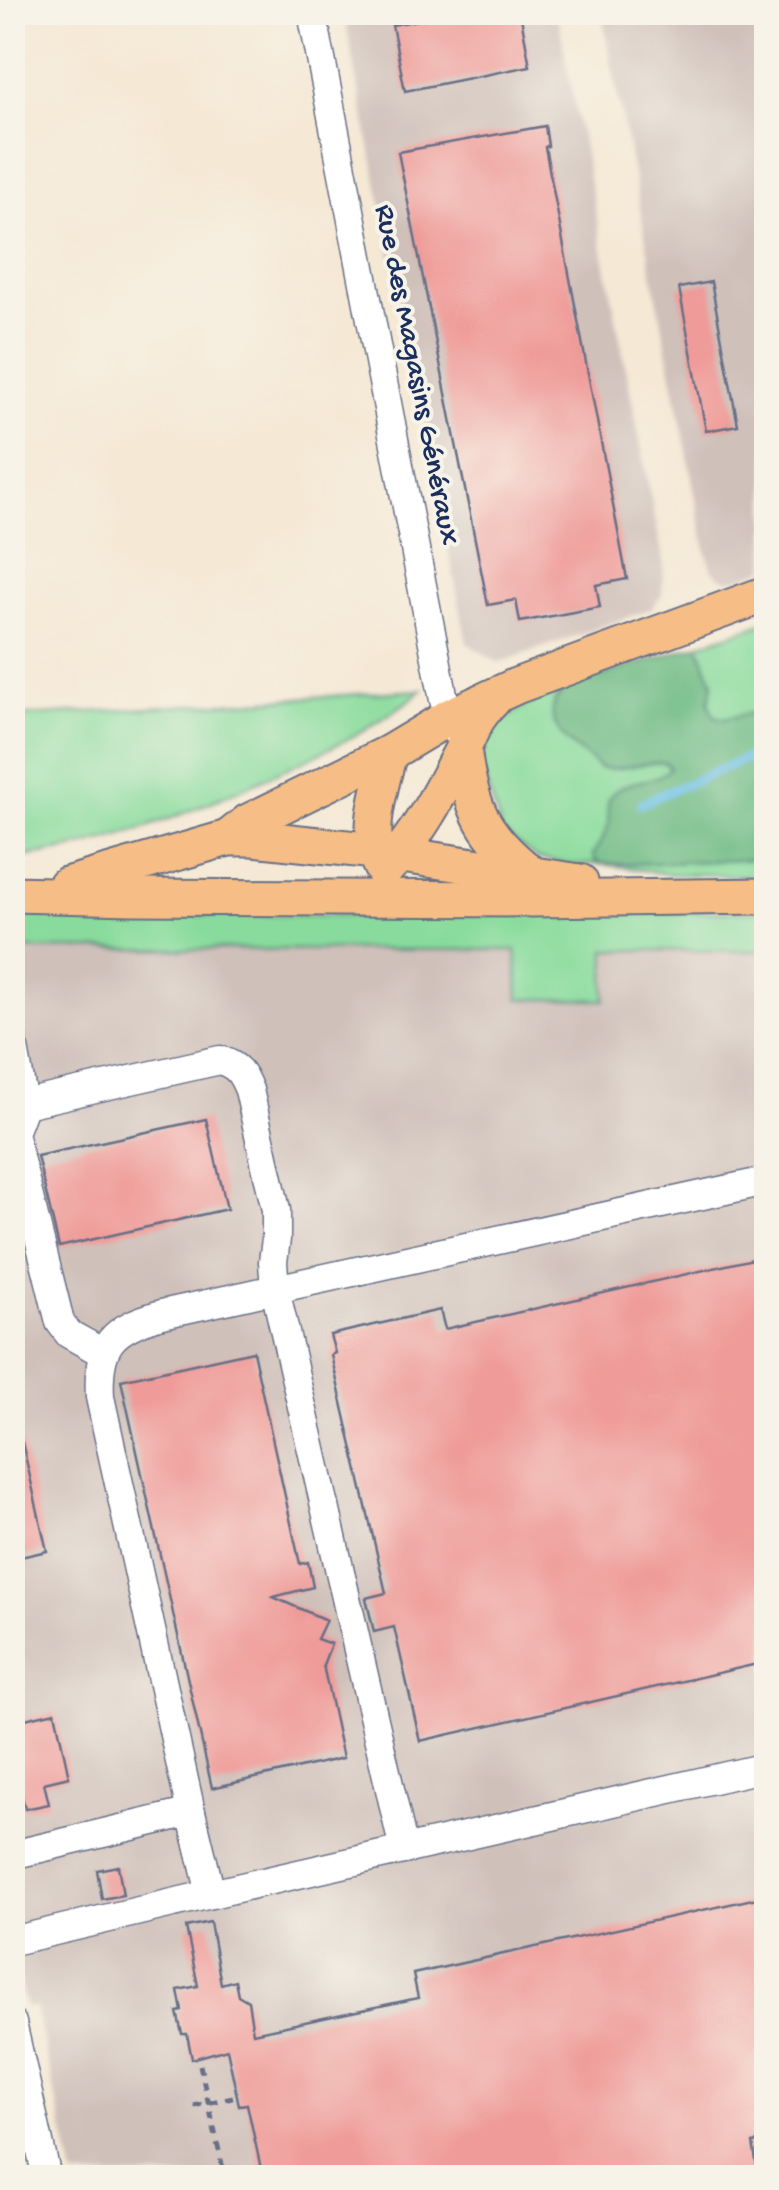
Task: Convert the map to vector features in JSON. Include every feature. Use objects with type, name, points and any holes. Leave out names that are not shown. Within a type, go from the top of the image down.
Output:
[{"type":"main road","points":[[228,838],[248,822],[388,753],[456,733],[498,696],[516,686],[766,594]]},
{"type":"main road","points":[[350,897],[424,818],[456,733]]},
{"type":"main road","points":[[456,733],[480,821],[510,858],[533,875]]},
{"type":"main road","points":[[388,753],[376,806],[386,859],[412,898]]},
{"type":"main road","points":[[22,894],[228,838],[252,838],[682,896]]},
{"type":"main road","points":[[22,894],[533,900],[766,896]]},
{"type":"street","name":"Rue des Magasins Généraux","points":[[312,12],[456,733]]},
{"type":"street","points":[[12,1037],[24,1104],[13,1133],[60,1322],[69,1334],[103,1353]]},
{"type":"street","points":[[24,1104],[220,1060],[233,1064],[242,1073],[276,1210],[275,1289],[404,1850]]},
{"type":"street","points":[[210,1894],[100,1398],[103,1353],[112,1336],[134,1322],[766,1180]]},
{"type":"street","points":[[12,1942],[766,1767]]},
{"type":"street","points":[[12,1855],[191,1812]]},
{"type":"street","points":[[12,2023],[48,2178]]},
{"type":"path","points":[[200,2065],[225,2178]]},
{"type":"path","points":[[194,2106],[237,2096]]},
{"type":"shaded area","points":[[344,13],[557,13],[664,565],[662,595],[651,609],[499,663],[467,643]]},
{"type":"shaded area","points":[[602,13],[766,13],[766,569],[736,579],[726,580],[717,575],[706,551]]},
{"type":"shaded area","points":[[12,949],[517,950],[519,998],[605,1000],[606,950],[766,951],[766,2177],[74,2177],[35,2007],[26,2008],[12,1948]]},
{"type":"green space","points":[[766,622],[766,710],[724,719],[714,717],[709,704],[713,682],[698,645]]},
{"type":"green space","points":[[698,645],[713,683],[709,704],[714,716],[724,719],[766,710],[766,859],[628,864],[595,861],[593,854],[607,829],[612,794],[670,768],[666,763],[598,766],[572,746],[557,728],[553,719],[556,700],[576,683]]},
{"type":"green space","points":[[422,690],[348,739],[205,805],[113,838],[13,858],[13,717]]},
{"type":"green space","points":[[560,691],[554,702],[590,759],[600,768],[654,761],[666,763],[670,769],[662,777],[623,786],[605,834],[628,864],[766,859],[766,876],[668,874],[603,864],[574,865],[536,858],[502,832],[480,764],[488,738],[502,721],[528,704]]},
{"type":"green space","points":[[766,911],[766,951],[606,950],[605,1000],[519,999],[516,950],[13,949],[13,915]]},
{"type":"building","points":[[462,12],[520,12],[530,66],[405,91],[392,25]]},
{"type":"building","points":[[545,126],[545,147],[627,579],[596,585],[600,607],[520,622],[516,600],[488,605],[398,152]]},
{"type":"building","points":[[711,282],[738,425],[706,431],[679,288]]},
{"type":"building","points":[[206,1119],[227,1209],[59,1247],[37,1156]]},
{"type":"building","points":[[766,1256],[766,1662],[420,1741],[394,1627],[374,1632],[366,1598],[386,1593],[331,1355],[335,1353],[330,1335],[440,1310],[445,1329]]},
{"type":"building","points":[[253,1351],[300,1564],[308,1562],[313,1587],[273,1597],[326,1620],[317,1639],[331,1644],[323,1665],[343,1758],[212,1788],[121,1380]]},
{"type":"building","points":[[22,1442],[47,1551],[12,1559],[12,1443]]},
{"type":"building","points":[[55,1712],[69,1777],[44,1783],[49,1804],[25,1809],[20,1787],[12,1789],[12,1722]]},
{"type":"building","points":[[118,1866],[123,1895],[102,1899],[97,1870]]},
{"type":"building","points":[[766,1896],[766,2140],[753,2143],[759,2178],[263,2178],[247,2104],[239,2105],[227,2049],[192,2059],[177,2012],[182,2011],[178,1990],[198,1986],[186,1927],[210,1922],[221,1984],[235,1980],[238,1995],[248,2001],[253,2033],[418,1998],[413,1974]]},
{"type":"waterway","points":[[640,804],[766,750]]}]
